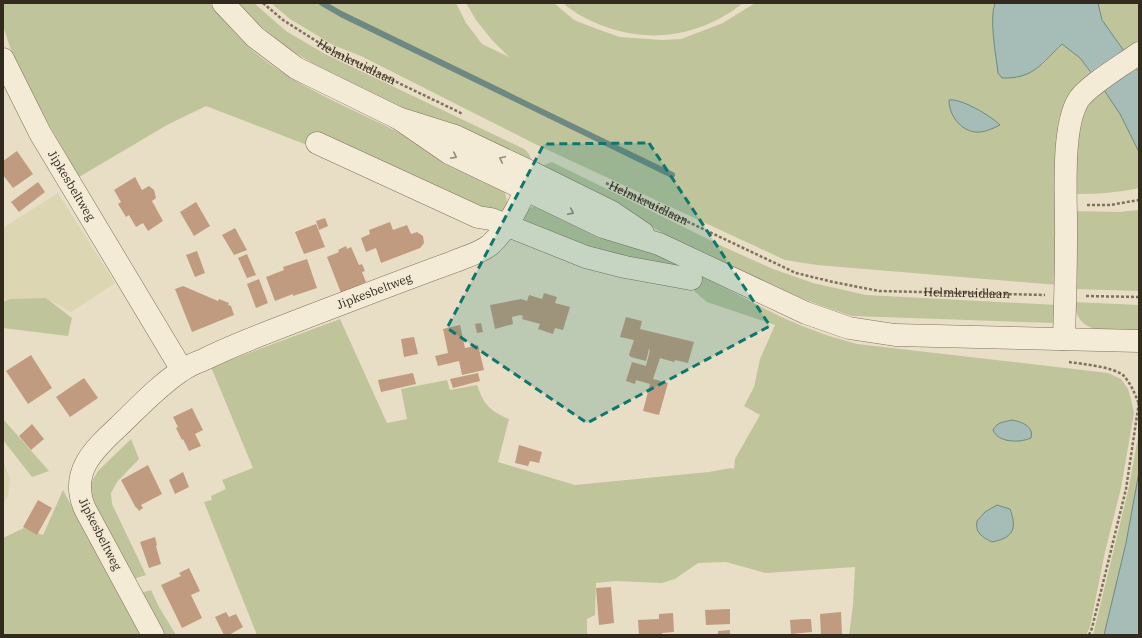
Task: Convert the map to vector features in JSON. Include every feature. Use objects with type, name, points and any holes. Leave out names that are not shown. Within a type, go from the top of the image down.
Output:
[{"type":"street","points":[[223,3],[255,37],[296,68],[398,118],[449,153],[529,182],[603,228],[659,244],[806,313],[849,328],[895,335],[1139,341]]},
{"type":"street","points":[[1064,339],[1066,155],[1068,135],[1074,111],[1079,99],[1089,89],[1136,55]]},
{"type":"street","name":"Jipkesbeltweg","points":[[3,59],[40,133],[182,370]]},
{"type":"street","points":[[317,143],[478,217],[491,219],[586,257],[625,267],[691,279]]},
{"type":"street","name":"Jipkesbeltweg","points":[[154,635],[80,499],[82,472],[87,461],[102,442],[144,401],[182,370],[236,344],[477,253],[490,245],[506,226],[529,182]]},
{"type":"path","name":"Helmkruidlaan","points":[[263,3],[283,20],[332,51],[466,116]]},
{"type":"path","name":"Helmkruidlaan","points":[[599,180],[796,273],[833,282],[879,291],[1139,297]]},
{"type":"path","points":[[1066,204],[1110,205],[1139,200]]},
{"type":"path","points":[[1064,339],[1060,361],[1108,369],[1123,375],[1131,387],[1139,404],[1126,489],[1089,635]]},
{"type":"highlighted area","points":[[649,143],[770,326],[587,423],[447,328],[544,144]]},
{"type":"shaded area","points":[[58,193],[115,283],[71,312],[46,298],[3,302],[3,228]]},
{"type":"shaded area","points":[[3,461],[10,479],[8,497],[3,504]]},
{"type":"green space","points":[[4,3],[210,3],[244,43],[287,75],[303,85],[399,133],[503,188],[507,202],[505,215],[480,212],[206,106],[167,125],[79,177],[39,107],[14,59],[3,26]]},
{"type":"green space","points":[[237,3],[254,3],[286,31],[325,54],[524,149],[530,156],[530,165],[408,111],[312,63],[286,47],[256,22]]},
{"type":"green space","points":[[271,3],[456,3],[466,23],[482,44],[509,57],[492,40],[476,20],[466,3],[554,3],[574,20],[620,37],[662,40],[681,39],[723,23],[755,3],[995,3],[993,9],[1016,78],[1042,65],[1062,44],[1080,58],[1091,74],[1071,93],[1064,104],[1059,119],[1057,165],[1058,285],[817,265],[785,260],[537,145],[361,56],[333,45],[290,19]],"holes":[[[953,100],[984,113],[949,105],[949,101]]]},
{"type":"green space","points":[[563,3],[743,3],[716,21],[696,29],[675,34],[651,35],[624,32],[597,24],[573,11]]},
{"type":"green space","points":[[1098,3],[1139,3],[1139,40],[1124,51],[1102,20]]},
{"type":"green space","points":[[1104,90],[1120,114],[1139,152],[1139,188],[1106,193],[1074,194],[1075,139],[1088,103]]},
{"type":"green space","points":[[552,162],[724,247],[773,269],[813,283],[866,295],[1057,305],[1056,323],[852,316],[819,305],[739,272],[692,250],[616,206],[541,170],[544,165]]},
{"type":"green space","points":[[537,205],[604,236],[669,259],[779,316],[829,336],[857,344],[1108,373],[1121,379],[1128,389],[1134,413],[1121,488],[1105,552],[1090,627],[1086,635],[849,635],[853,605],[855,567],[766,573],[726,562],[698,563],[675,579],[662,583],[615,581],[596,583],[595,615],[587,619],[587,635],[257,635],[204,502],[212,500],[211,496],[226,489],[222,480],[253,468],[211,367],[340,319],[387,423],[407,419],[401,389],[447,380],[450,390],[477,385],[482,398],[488,406],[492,410],[509,419],[498,462],[575,485],[709,472],[731,468],[734,469],[735,459],[760,415],[744,406],[754,387],[760,359],[775,325],[707,302],[694,291],[696,282],[580,247],[522,222],[527,209]],"holes":[[[997,505],[1010,509],[1013,527],[1012,532],[1009,535],[992,542],[980,534],[977,521],[985,512]]]},
{"type":"green space","points":[[1139,210],[1139,291],[1074,289],[1074,211],[1119,212]]},
{"type":"green space","points":[[46,298],[72,318],[68,336],[3,328],[3,302],[11,299]]},
{"type":"green space","points":[[1074,302],[1139,305],[1139,332],[1115,332],[1098,330],[1090,327],[1079,318]]},
{"type":"green space","points":[[3,419],[49,471],[32,477],[3,440]]},
{"type":"green space","points":[[1139,432],[1139,472],[1126,543],[1105,634],[1093,635],[1128,491]]},
{"type":"green space","points":[[131,439],[139,459],[117,482],[111,493],[112,504],[146,575],[130,580],[90,499],[91,483],[98,471]]},
{"type":"green space","points":[[63,490],[103,566],[142,635],[3,635],[3,538],[24,528],[43,535]]},
{"type":"green space","points":[[151,590],[159,607],[176,635],[163,635],[140,593]]},
{"type":"water","points":[[995,3],[1098,3],[1102,20],[1139,72],[1139,152],[1120,114],[1104,90],[1080,58],[1062,44],[1043,63],[1030,73],[1013,78],[1002,78],[998,73],[994,37],[993,10]]},
{"type":"water","points":[[949,100],[961,102],[976,108],[1000,125],[981,132],[970,131],[956,121],[951,111]]},
{"type":"water","points":[[1012,420],[1026,425],[1031,430],[1031,438],[1021,441],[1004,440],[993,430],[997,425]]},
{"type":"water","points":[[1139,472],[1139,635],[1104,635],[1126,543]]},
{"type":"water","points":[[997,505],[1010,509],[1013,528],[1009,535],[992,542],[978,532],[977,521],[985,512]]},
{"type":"building","points":[[17,151],[33,174],[13,188],[3,175],[3,161]]},
{"type":"building","points":[[135,177],[142,190],[149,186],[154,190],[156,198],[152,201],[163,221],[148,231],[143,223],[136,227],[129,215],[126,217],[118,204],[121,202],[114,190]]},
{"type":"building","points":[[38,182],[45,192],[19,212],[11,202]]},
{"type":"building","points":[[196,202],[210,226],[194,236],[180,212]]},
{"type":"building","points":[[325,218],[328,226],[319,230],[316,221]]},
{"type":"building","points":[[390,222],[393,230],[407,225],[411,234],[417,232],[423,236],[424,243],[420,248],[381,263],[376,248],[366,252],[361,238],[370,234],[369,230]]},
{"type":"building","points":[[316,224],[325,247],[304,254],[295,232]]},
{"type":"building","points":[[235,228],[247,250],[234,255],[222,235]]},
{"type":"building","points":[[346,246],[347,249],[351,247],[359,265],[362,264],[365,271],[362,272],[366,282],[341,293],[327,257],[339,252],[338,250]]},
{"type":"building","points":[[197,251],[205,273],[195,277],[186,255]]},
{"type":"building","points":[[247,254],[256,275],[247,278],[238,258]]},
{"type":"building","points":[[307,259],[317,288],[293,296],[293,294],[275,301],[266,277],[284,270],[283,267]]},
{"type":"building","points":[[259,279],[268,303],[256,308],[247,284]]},
{"type":"building","points":[[183,286],[218,301],[219,299],[229,303],[228,305],[231,306],[234,315],[192,332],[175,289]]},
{"type":"building","points":[[544,293],[557,297],[555,303],[570,307],[563,330],[555,328],[553,334],[538,329],[540,324],[522,319],[523,316],[520,315],[512,317],[513,324],[495,329],[490,305],[521,299],[527,301],[529,295],[542,299]]},
{"type":"building","points":[[626,317],[642,321],[640,329],[694,342],[688,363],[675,360],[674,362],[660,358],[653,379],[668,383],[659,415],[643,411],[650,384],[636,380],[635,384],[626,381],[632,362],[646,366],[650,350],[649,349],[646,361],[631,357],[629,355],[634,340],[620,337]]},
{"type":"building","points":[[481,323],[483,332],[477,333],[475,324]]},
{"type":"building","points":[[460,325],[465,348],[478,345],[484,370],[462,375],[459,361],[438,366],[435,356],[448,353],[443,329]]},
{"type":"building","points":[[414,337],[418,354],[404,357],[401,339]]},
{"type":"building","points":[[31,355],[52,388],[28,404],[6,371]]},
{"type":"building","points":[[413,373],[416,384],[381,392],[378,380]]},
{"type":"building","points":[[478,373],[480,381],[453,388],[450,379]]},
{"type":"building","points":[[84,378],[98,398],[70,417],[56,397]]},
{"type":"building","points":[[192,408],[203,430],[195,434],[201,446],[189,451],[176,428],[178,427],[173,417]]},
{"type":"building","points":[[32,424],[44,439],[31,450],[19,436]]},
{"type":"building","points":[[519,445],[542,452],[539,463],[530,461],[528,466],[515,463]]},
{"type":"building","points":[[148,465],[162,494],[141,505],[143,508],[139,511],[121,480]]},
{"type":"building","points":[[183,472],[189,487],[175,494],[169,480]]},
{"type":"building","points":[[38,500],[52,508],[37,535],[23,527]]},
{"type":"building","points":[[155,537],[161,564],[149,568],[140,542]]},
{"type":"building","points":[[189,568],[200,591],[191,595],[202,618],[182,628],[161,585],[181,576],[179,573]]},
{"type":"building","points":[[611,587],[614,623],[599,625],[596,588]]},
{"type":"building","points":[[730,609],[730,624],[706,625],[705,610]]},
{"type":"building","points":[[226,612],[229,617],[236,614],[243,627],[229,635],[224,635],[215,617]]},
{"type":"building","points":[[841,612],[842,635],[821,635],[820,614]]},
{"type":"building","points":[[673,613],[674,632],[662,633],[662,635],[639,635],[638,620],[659,619],[659,614]]},
{"type":"building","points":[[811,619],[812,632],[791,634],[790,620]]},
{"type":"building","points":[[730,630],[730,635],[718,635],[718,631]]},
{"type":"waterway","points":[[322,3],[341,14],[672,175]]}]
